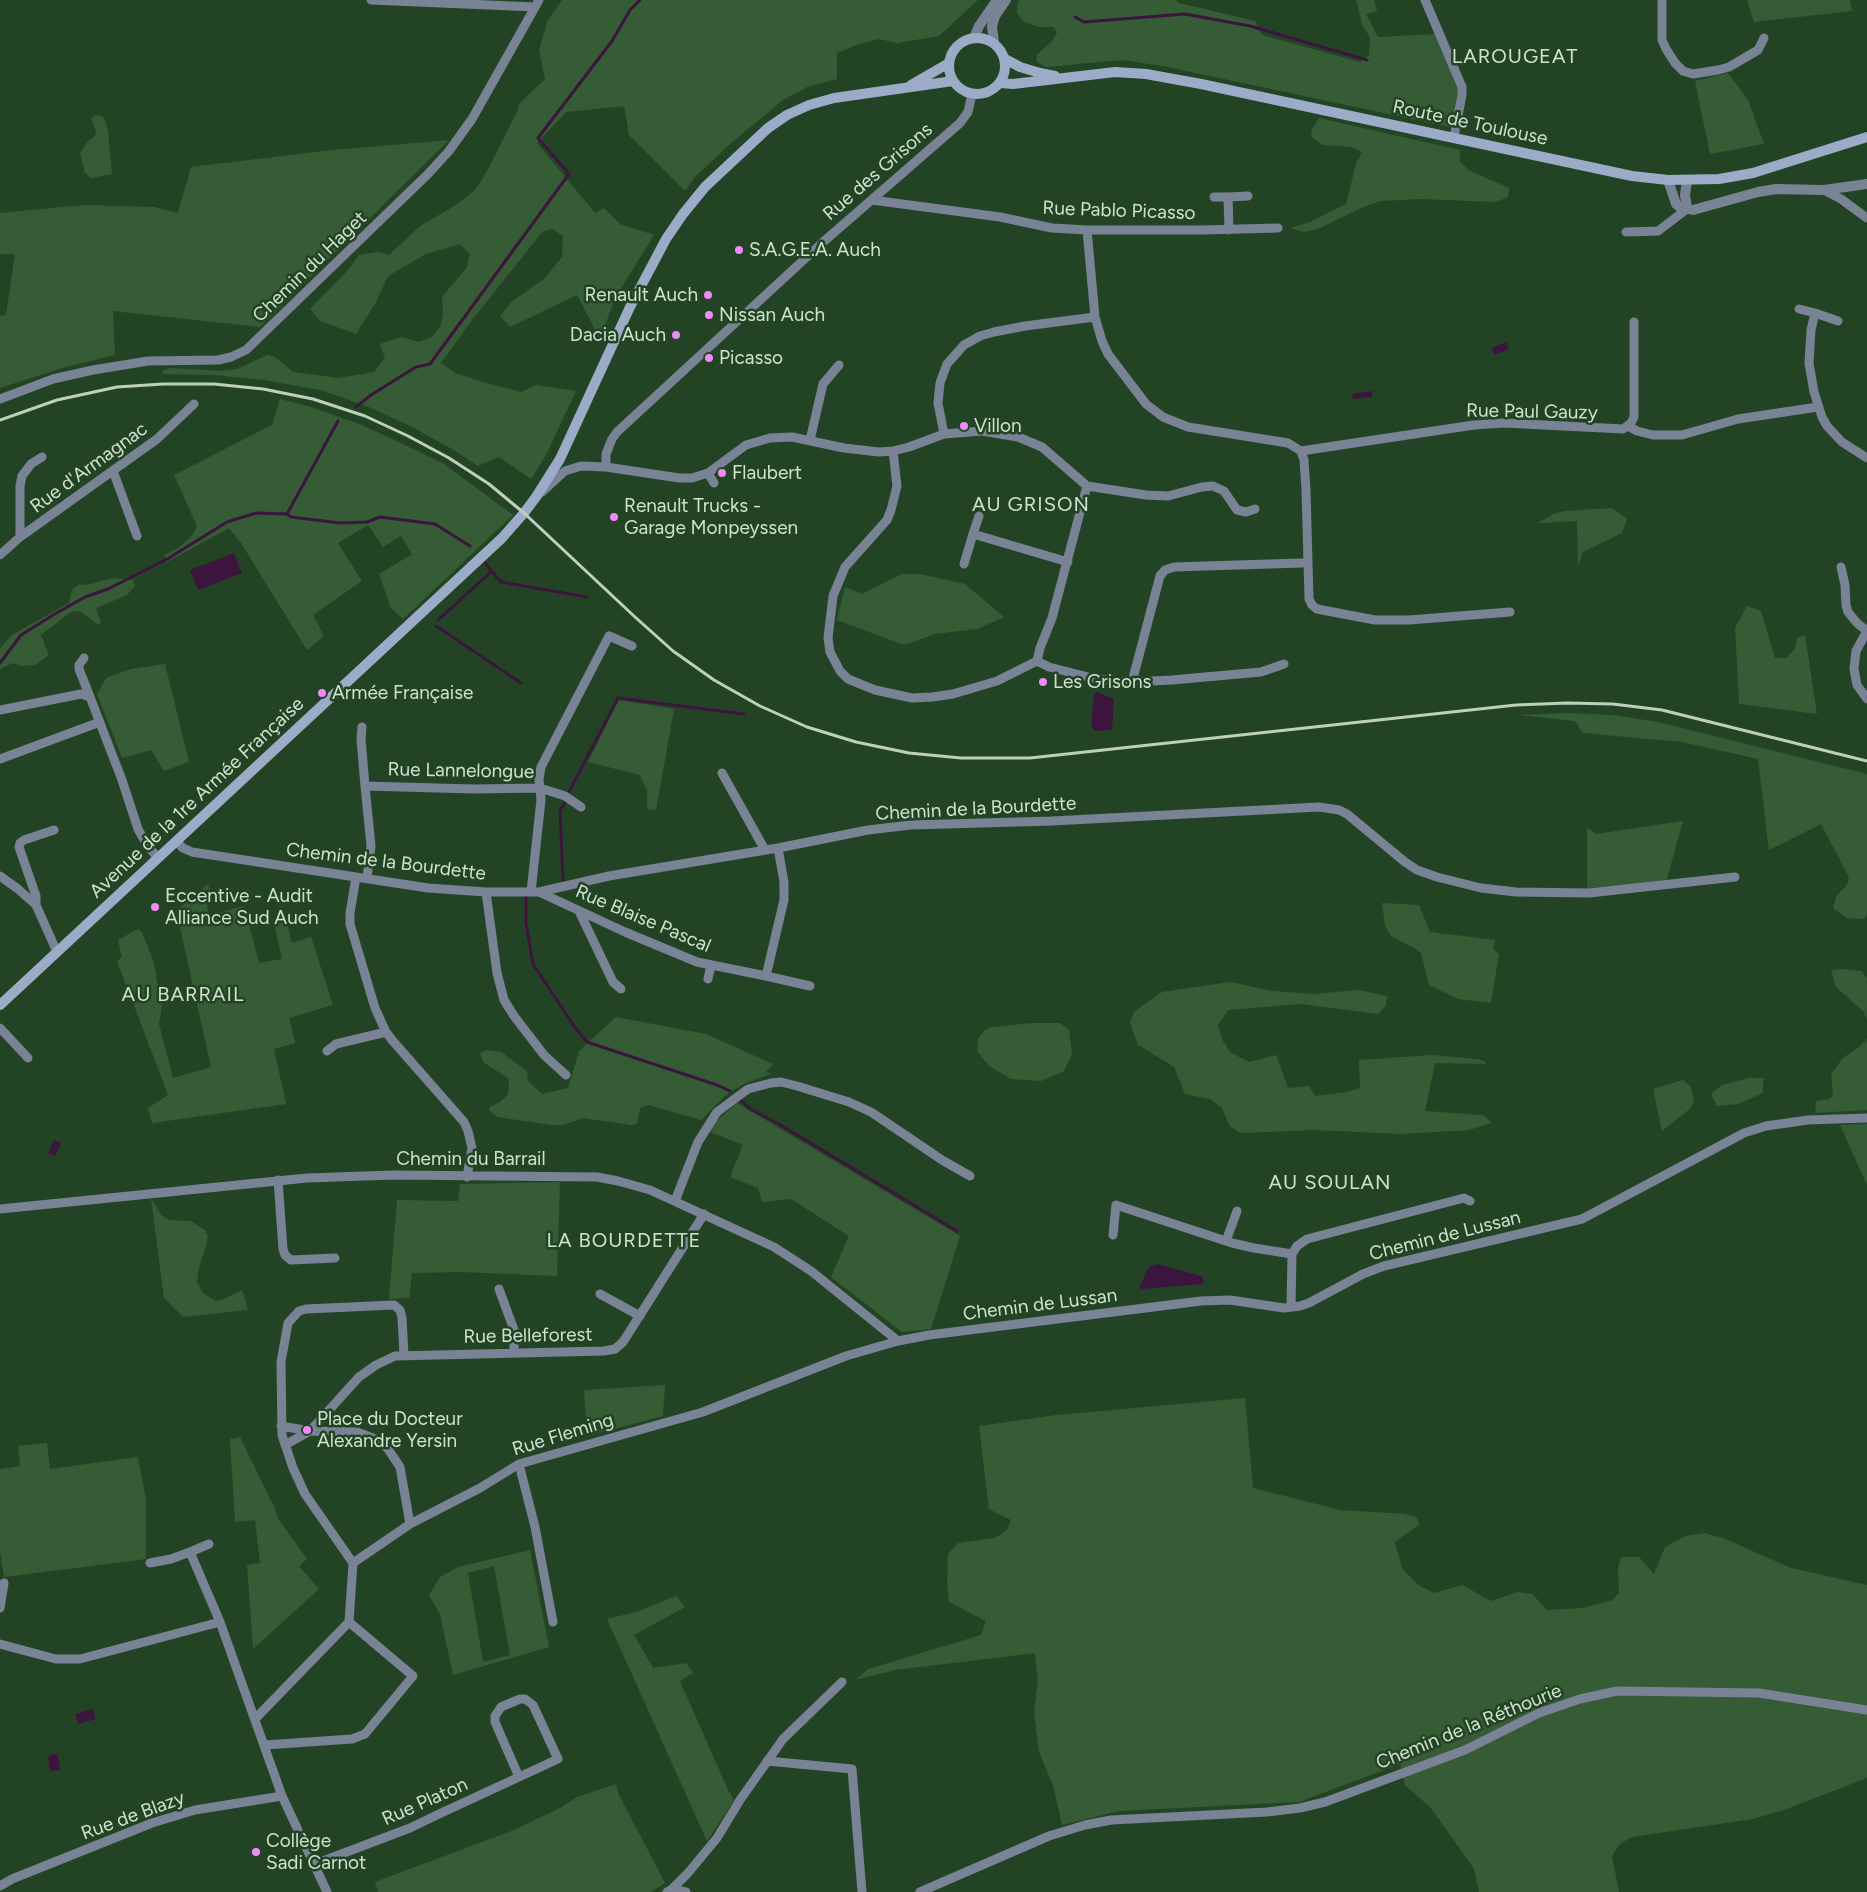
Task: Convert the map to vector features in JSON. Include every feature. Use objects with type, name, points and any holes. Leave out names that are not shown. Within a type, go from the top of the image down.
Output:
[{"type":"main road","points":[[974,38],[981,38],[994,44],[1001,50],[1005,59],[1004,76],[1000,83],[988,93],[972,94],[958,88],[949,73],[951,54],[957,46],[965,40],[974,38]]},
{"type":"main road","name":"Route de Toulouse","points":[[1005,59],[1020,67],[1063,77]]},
{"type":"main road","points":[[906,88],[949,63]]},
{"type":"main road","name":"Route de Toulouse","points":[[1000,83],[1013,84],[1116,72],[1146,74],[1454,137],[1632,176],[1668,180],[1719,179],[1753,173],[1867,137]]},
{"type":"main road","points":[[536,497],[560,458],[630,306],[666,239],[705,187],[768,128],[787,115],[809,105],[834,98],[953,81]]},
{"type":"main road","name":"Avenue de la 1re Armée Française","points":[[0,1005],[502,538],[536,497]]},
{"type":"street","points":[[371,0],[536,2]]},
{"type":"street","points":[[974,38],[979,26],[995,3],[1000,0]]},
{"type":"street","points":[[994,44],[992,26],[995,16],[1006,0]]},
{"type":"street","points":[[1426,0],[1462,87],[1454,137]]},
{"type":"street","points":[[1662,0],[1662,40],[1670,56],[1683,71],[1693,74],[1729,67],[1758,50],[1764,38]]},
{"type":"street","name":"Chemin du Haget","points":[[0,399],[53,379],[93,370],[148,361],[218,360],[231,357],[246,350],[421,181],[449,151],[472,119],[536,2]]},
{"type":"street","name":"Rue des Grisons","points":[[606,467],[606,454],[617,432],[822,243],[960,123],[968,112],[972,94]]},
{"type":"street","points":[[1668,180],[1676,204],[1687,209],[1701,208],[1758,192],[1824,190],[1867,184]]},
{"type":"street","points":[[1687,181],[1684,195],[1687,209]]},
{"type":"street","points":[[1824,190],[1841,199],[1867,218]]},
{"type":"street","points":[[1214,197],[1248,196]]},
{"type":"street","points":[[1228,197],[1229,230]]},
{"type":"street","name":"Rue Pablo Picasso","points":[[872,200],[1000,217],[1052,228],[1087,230],[1278,228]]},
{"type":"street","points":[[1626,232],[1658,231],[1687,209]]},
{"type":"street","points":[[1087,230],[1095,317],[1102,341],[1108,354],[1146,404],[1163,417],[1188,427],[1203,431],[1288,443],[1301,451],[1304,460],[1306,490],[1309,599],[1314,607],[1375,620],[1409,620],[1510,612]]},
{"type":"street","points":[[1799,309],[1838,320]]},
{"type":"street","points":[[1815,313],[1811,330],[1809,363],[1818,408],[1834,435],[1850,449],[1867,458]]},
{"type":"street","points":[[944,434],[939,409],[940,383],[952,356],[964,345],[980,336],[994,332],[1095,317]]},
{"type":"street","points":[[1634,322],[1634,417],[1628,426],[1637,432],[1652,435],[1682,435],[1738,419],[1818,408]]},
{"type":"street","points":[[810,440],[823,384],[839,365]]},
{"type":"street","name":"Rue d'Armagnac","points":[[0,555],[20,537],[168,430],[194,404]]},
{"type":"street","name":"Rue Paul Gauzy","points":[[1301,451],[1474,425],[1504,424],[1618,429],[1628,426]]},
{"type":"street","points":[[536,497],[557,478],[572,468],[581,466],[606,467],[679,478],[692,478],[708,473],[736,451],[755,441],[777,437],[810,440],[863,451],[893,451],[944,434],[982,431],[1005,434],[1042,446],[1087,486],[1146,495],[1168,496],[1213,486],[1224,491],[1237,510],[1246,512],[1255,509]]},
{"type":"street","points":[[893,451],[897,486],[887,520],[845,567],[833,596],[828,638],[830,652],[840,671],[848,679],[875,690],[912,698],[932,697],[953,694],[997,681],[1037,661]]},
{"type":"street","points":[[20,537],[20,486],[22,476],[31,464],[42,457]]},
{"type":"street","points":[[113,471],[137,536]]},
{"type":"street","points":[[708,473],[714,482]]},
{"type":"street","points":[[1037,661],[1068,562],[1087,486]]},
{"type":"street","points":[[964,564],[978,516]]},
{"type":"street","points":[[973,534],[1068,562]]},
{"type":"street","points":[[1132,682],[1160,576],[1165,570],[1174,567],[1302,562]]},
{"type":"street","points":[[1840,567],[1845,585],[1848,612],[1867,631],[1856,651],[1854,670],[1857,685],[1867,699]]},
{"type":"street","points":[[535,892],[541,800],[539,779],[541,767],[609,636],[632,646]]},
{"type":"street","points":[[84,658],[79,665],[79,669],[138,829],[147,845],[158,858]]},
{"type":"street","points":[[1037,661],[1049,667],[1117,682],[1172,680],[1261,672],[1284,664]]},
{"type":"street","points":[[0,710],[80,694],[90,697]]},
{"type":"street","points":[[0,759],[100,722]]},
{"type":"street","name":"Rue Lannelongue","points":[[362,727],[361,739],[371,846],[367,878]]},
{"type":"street","points":[[722,773],[765,850]]},
{"type":"street","name":"Rue Lannelongue","points":[[365,786],[474,789],[540,788],[565,796],[581,807]]},
{"type":"street","name":"Chemin de la Bourdette","points":[[176,841],[183,848],[192,852],[428,888],[486,892],[535,892],[609,876],[778,848],[868,830],[911,825],[1060,821],[1319,808],[1338,810],[1348,814],[1417,870],[1437,878],[1481,888],[1516,892],[1589,893],[1735,877]]},
{"type":"street","points":[[54,830],[24,840],[20,843],[19,847],[36,896],[36,905],[57,952]]},
{"type":"street","points":[[766,976],[784,900],[784,882],[778,848]]},
{"type":"street","points":[[0,876],[36,905]]},
{"type":"street","points":[[356,877],[350,924],[375,1008],[386,1032],[464,1122],[472,1148],[467,1177]]},
{"type":"street","points":[[486,892],[497,973],[504,1000],[544,1055],[566,1076]]},
{"type":"street","name":"Rue Blaise Pascal","points":[[535,892],[688,959],[810,986]]},
{"type":"street","points":[[579,911],[613,982],[621,989]]},
{"type":"street","points":[[708,979],[711,965]]},
{"type":"street","points":[[0,1028],[28,1058]]},
{"type":"street","points":[[327,1051],[336,1044],[386,1032]]},
{"type":"street","points":[[675,1201],[698,1142],[717,1112],[748,1089],[771,1082],[781,1082],[797,1086],[849,1102],[871,1112],[942,1160],[970,1176]]},
{"type":"street","name":"Chemin de Lussan","points":[[898,1341],[929,1335],[1201,1301],[1230,1300],[1291,1307],[1310,1303],[1363,1274],[1384,1266],[1587,1217],[1744,1133],[1766,1126],[1808,1120],[1867,1118]]},
{"type":"street","name":"Chemin du Barrail","points":[[0,1210],[278,1180],[376,1175],[597,1177],[633,1184],[675,1201],[792,1257],[898,1341]]},
{"type":"street","points":[[278,1180],[285,1255],[291,1260],[335,1258]]},
{"type":"street","points":[[1291,1307],[1292,1254],[1296,1246],[1307,1239],[1464,1198],[1470,1201]]},
{"type":"street","points":[[1113,1235],[1116,1206],[1226,1241],[1292,1254]]},
{"type":"street","points":[[1226,1241],[1237,1211]]},
{"type":"street","name":"Rue Belleforest","points":[[310,1431],[358,1377],[385,1360],[404,1355],[610,1350],[623,1342],[704,1214]]},
{"type":"street","points":[[499,1289],[514,1330],[514,1353]]},
{"type":"street","points":[[600,1294],[640,1316]]},
{"type":"street","points":[[255,1719],[349,1622],[353,1563],[305,1494],[293,1468],[281,1426],[281,1362],[288,1323],[292,1316],[306,1309],[394,1305],[400,1310],[402,1318],[404,1355]]},
{"type":"street","name":"Rue Fleming","points":[[353,1563],[410,1524],[480,1488],[519,1464],[703,1412],[846,1356],[898,1341]]},
{"type":"street","points":[[281,1426],[310,1431],[357,1432],[372,1436],[383,1444],[400,1467],[410,1524]]},
{"type":"street","points":[[285,1445],[310,1431]]},
{"type":"street","points":[[519,1464],[535,1527],[553,1622]]},
{"type":"street","points":[[150,1563],[190,1552],[209,1544]]},
{"type":"street","points":[[190,1552],[220,1622],[282,1796],[327,1892]]},
{"type":"street","points":[[0,1608],[4,1583]]},
{"type":"street","points":[[0,1644],[56,1659],[80,1659],[220,1622]]},
{"type":"street","points":[[265,1745],[352,1739],[365,1734],[413,1676],[349,1622]]},
{"type":"street","points":[[669,1890],[688,1873],[717,1838],[740,1800],[783,1739],[842,1682]]},
{"type":"street","name":"Chemin de la Réthourie","points":[[920,1892],[1050,1836],[1085,1825],[1111,1820],[1267,1812],[1300,1808],[1325,1802],[1465,1750],[1539,1714],[1580,1699],[1617,1690],[1759,1694],[1867,1710]]},
{"type":"street","name":"Rue Platon","points":[[315,1864],[410,1828],[558,1759],[533,1705],[525,1699],[520,1699],[501,1707],[495,1716],[495,1722],[519,1777]]},
{"type":"street","points":[[767,1761],[852,1769],[862,1892]]},
{"type":"street","name":"Rue de Blazy","points":[[0,1886],[12,1879],[152,1823],[195,1810],[282,1796]]},
{"type":"street","points":[[669,1890],[686,1892]]},
{"type":"green space","points":[[562,0],[978,0],[939,36],[897,43],[879,39],[856,45],[837,53],[837,79],[807,87],[783,100],[730,144],[695,177],[685,191],[629,135],[624,106],[566,112],[537,143],[595,213],[604,208],[620,224],[654,235],[615,298],[600,339],[577,295],[510,327],[500,316],[511,302],[544,279],[562,257],[563,236],[552,229],[543,231],[472,320],[441,363],[455,373],[521,392],[536,385],[576,391],[546,455],[531,479],[499,457],[478,466],[454,450],[412,427],[369,407],[321,390],[263,380],[214,375],[162,374],[164,370],[170,368],[220,371],[237,369],[267,355],[275,357],[293,372],[338,378],[374,372],[385,358],[380,344],[401,337],[419,342],[432,337],[441,325],[443,314],[442,297],[467,267],[470,254],[460,244],[426,254],[388,276],[375,304],[356,334],[320,321],[310,309],[348,270],[359,255],[378,252],[389,255],[420,226],[456,205],[475,190],[486,173],[520,103],[545,79],[539,50],[548,20]]},
{"type":"green space","points":[[1020,0],[1176,0],[1179,3],[1255,21],[1262,35],[1360,62],[1369,55],[1370,37],[1363,27],[1356,0],[1374,0],[1377,11],[1366,14],[1378,37],[1437,34],[1458,90],[1454,128],[1163,66],[1122,60],[1046,67],[1038,63],[1036,60],[1037,55],[1052,41],[1057,33],[1053,27],[1039,27],[1024,22],[1017,13],[1017,5]]},
{"type":"green space","points":[[1747,0],[1850,0],[1852,11],[1754,22]]},
{"type":"green space","points":[[1728,73],[1748,100],[1764,144],[1710,154],[1695,81]]},
{"type":"green space","points":[[95,115],[102,116],[108,130],[112,174],[91,178],[85,173],[80,153],[88,141],[95,136],[96,131],[91,119]]},
{"type":"green space","points":[[1319,118],[1460,150],[1460,162],[1470,171],[1509,188],[1508,197],[1496,202],[1422,199],[1380,201],[1318,229],[1304,232],[1291,228],[1310,222],[1346,204],[1356,164],[1362,152],[1352,147],[1323,145],[1311,137],[1312,129]]},
{"type":"green space","points":[[449,140],[260,327],[113,311],[115,355],[62,368],[0,388],[0,316],[6,315],[15,254],[0,254],[0,213],[83,205],[154,207],[178,213],[191,167],[323,151]]},
{"type":"green space","points":[[280,399],[311,407],[362,425],[444,464],[513,515],[403,619],[391,608],[379,574],[412,554],[401,536],[383,547],[368,525],[338,543],[362,581],[313,615],[324,636],[307,650],[241,543],[229,528],[167,562],[165,555],[177,549],[192,536],[197,526],[174,475],[272,425]]},
{"type":"green space","points":[[1612,508],[1627,519],[1622,533],[1583,552],[1578,567],[1577,521],[1538,523],[1553,514],[1565,511]]},
{"type":"green space","points":[[902,574],[920,574],[965,584],[1004,617],[977,629],[935,634],[904,645],[837,620],[845,587],[862,594]]},
{"type":"green space","points":[[113,578],[133,580],[135,586],[127,595],[96,608],[101,622],[98,625],[80,611],[71,612],[41,635],[49,655],[35,665],[21,666],[13,663],[0,669],[0,648],[12,635],[69,603],[72,590],[78,585]]},
{"type":"green space","points":[[1747,606],[1761,611],[1775,658],[1786,658],[1794,650],[1798,637],[1805,635],[1817,714],[1739,704],[1735,628]]},
{"type":"green space","points":[[165,664],[189,762],[164,771],[151,750],[122,758],[97,694],[106,678],[131,669]]},
{"type":"green space","points":[[619,700],[674,709],[656,810],[647,809],[647,791],[640,775],[588,762]]},
{"type":"green space","points":[[1566,713],[1612,715],[1658,722],[1867,774],[1867,914],[1864,919],[1847,918],[1833,908],[1836,897],[1847,885],[1849,877],[1821,824],[1769,850],[1758,759],[1682,742],[1583,733],[1575,721],[1518,715]]},
{"type":"green space","points":[[1683,821],[1666,882],[1587,888],[1587,827],[1596,834]]},
{"type":"green space","points":[[208,884],[211,895],[207,906],[209,915],[244,906],[259,963],[282,959],[273,919],[285,916],[292,943],[311,937],[333,1005],[289,1018],[295,1043],[274,1049],[286,1104],[152,1123],[148,1108],[168,1095],[117,961],[122,957],[118,940],[138,929],[142,932],[153,960],[162,1006],[159,1024],[173,1078],[211,1067],[175,912]]},
{"type":"green space","points":[[1382,903],[1419,905],[1430,932],[1495,940],[1493,949],[1499,954],[1491,1003],[1458,999],[1429,985],[1421,953],[1391,936],[1385,926]]},
{"type":"green space","points":[[1831,970],[1862,971],[1867,979],[1867,1020],[1863,1011],[1836,987]]},
{"type":"green space","points":[[1230,982],[1273,991],[1313,994],[1359,990],[1387,996],[1386,1005],[1378,1014],[1301,1004],[1228,1010],[1218,1025],[1223,1041],[1231,1053],[1249,1062],[1276,1055],[1288,1088],[1309,1086],[1315,1096],[1347,1092],[1360,1088],[1359,1060],[1432,1055],[1478,1059],[1486,1062],[1485,1064],[1435,1063],[1425,1111],[1483,1115],[1492,1123],[1469,1130],[1402,1134],[1315,1130],[1240,1133],[1230,1126],[1222,1108],[1210,1099],[1185,1094],[1174,1067],[1138,1045],[1130,1023],[1134,1012],[1162,992]]},
{"type":"green space","points":[[616,1017],[706,1034],[773,1064],[766,1072],[771,1074],[735,1089],[725,1096],[701,1120],[648,1105],[640,1108],[637,1124],[631,1125],[583,1118],[563,1125],[552,1125],[497,1117],[489,1110],[490,1107],[500,1102],[508,1094],[508,1078],[483,1062],[480,1053],[486,1050],[501,1052],[527,1071],[528,1081],[542,1094],[568,1088],[579,1051]]},
{"type":"green space","points":[[1033,1023],[1060,1023],[1069,1030],[1072,1054],[1064,1071],[1041,1081],[1011,1079],[989,1066],[977,1051],[978,1039],[985,1030],[991,1027]]},
{"type":"green space","points":[[1867,1039],[1867,1110],[1815,1113],[1816,1101],[1829,1099],[1833,1096],[1831,1074],[1843,1058]]},
{"type":"green space","points":[[1748,1078],[1765,1078],[1763,1093],[1738,1104],[1717,1106],[1711,1094],[1722,1085]]},
{"type":"green space","points":[[1683,1080],[1690,1086],[1694,1099],[1691,1108],[1662,1131],[1653,1089]]},
{"type":"green space","points":[[737,1103],[960,1236],[931,1329],[902,1332],[831,1277],[849,1236],[791,1199],[762,1202],[758,1188],[730,1177],[743,1145],[708,1131],[714,1123]]},
{"type":"green space","points":[[1867,1124],[1867,1185],[1840,1125]]},
{"type":"green space","points":[[560,1182],[557,1276],[461,1272],[412,1273],[409,1298],[389,1299],[397,1200],[458,1201],[460,1184]]},
{"type":"green space","points":[[151,1198],[161,1215],[169,1220],[191,1221],[205,1230],[208,1236],[199,1267],[197,1282],[203,1293],[215,1301],[222,1300],[242,1290],[248,1310],[183,1317],[164,1298]]},
{"type":"green space","points":[[665,1385],[663,1416],[587,1436],[584,1390]]},
{"type":"green space","points":[[1245,1398],[1253,1488],[1340,1510],[1405,1514],[1416,1517],[1420,1524],[1395,1542],[1402,1568],[1418,1585],[1434,1593],[1462,1585],[1491,1601],[1517,1592],[1532,1594],[1547,1610],[1583,1608],[1613,1600],[1619,1593],[1618,1568],[1621,1557],[1639,1557],[1654,1574],[1665,1547],[1685,1536],[1704,1533],[1723,1538],[1791,1568],[1867,1585],[1867,1778],[1784,1810],[1753,1819],[1632,1837],[1620,1844],[1612,1856],[1619,1892],[1479,1892],[1474,1869],[1431,1808],[1405,1785],[1400,1764],[1299,1802],[1119,1811],[1062,1825],[1053,1785],[1039,1752],[1034,1712],[1038,1681],[1035,1653],[895,1670],[855,1680],[868,1669],[981,1635],[986,1621],[949,1602],[947,1583],[948,1554],[958,1543],[995,1538],[1007,1530],[1011,1520],[989,1509],[979,1426],[1057,1415]]},
{"type":"green space","points":[[240,1437],[275,1509],[277,1517],[307,1559],[299,1566],[319,1589],[253,1649],[247,1565],[260,1563],[255,1520],[235,1522],[230,1439]]},
{"type":"green space","points":[[47,1443],[50,1469],[138,1457],[146,1500],[146,1559],[4,1577],[0,1552],[0,1469],[20,1466],[18,1446]]},
{"type":"green space","points":[[530,1550],[549,1647],[453,1675],[440,1614],[429,1595],[440,1577],[458,1567]],"holes":[[[494,1566],[510,1655],[483,1662],[468,1573]]]},
{"type":"green space","points":[[676,1596],[685,1607],[634,1635],[653,1668],[686,1663],[693,1673],[680,1681],[734,1800],[707,1841],[607,1619],[636,1612]]},
{"type":"green space","points":[[616,1784],[619,1795],[665,1883],[651,1892],[378,1892],[375,1882],[514,1830],[560,1808],[577,1797]]},
{"type":"shaded area","points":[[1506,342],[1509,349],[1494,355],[1492,348]]},
{"type":"shaded area","points":[[1372,391],[1372,397],[1353,399],[1352,394]]},
{"type":"shaded area","points":[[234,553],[242,573],[198,590],[190,570]]},
{"type":"shaded area","points":[[1097,692],[1114,699],[1112,730],[1095,731],[1091,727],[1094,695]]},
{"type":"shaded area","points":[[54,1140],[61,1143],[55,1156],[48,1153]]},
{"type":"shaded area","points":[[1157,1264],[1201,1276],[1204,1280],[1203,1284],[1141,1289],[1140,1286],[1149,1267]]},
{"type":"shaded area","points":[[93,1709],[96,1719],[78,1724],[75,1714]]},
{"type":"shaded area","points":[[51,1754],[58,1755],[60,1770],[50,1771],[48,1757]]},
{"type":"waterway","points":[[356,407],[371,395],[416,367],[430,364],[569,174],[538,138],[612,41],[630,10],[640,0]]},
{"type":"waterway","points":[[1075,17],[1084,22],[1185,14],[1250,26],[1367,60]]},
{"type":"waterway","points":[[287,514],[338,421]]},
{"type":"waterway","points":[[0,663],[21,635],[53,615],[85,597],[108,589],[169,558],[227,522],[256,513],[287,514],[291,517],[340,523],[367,522],[380,517],[435,524],[470,546]]},
{"type":"waterway","points":[[485,563],[501,582],[587,597]]},
{"type":"waterway","points":[[438,620],[492,571]]},
{"type":"waterway","points":[[436,626],[521,683]]},
{"type":"waterway","points":[[568,794],[618,698],[744,714]]},
{"type":"waterway","points":[[563,880],[560,811],[566,800]]},
{"type":"waterway","points":[[526,897],[526,923],[533,964],[574,1026],[587,1042],[730,1091]]},
{"type":"waterway","points":[[740,1099],[750,1109],[779,1124],[957,1231]]},
{"type":"railway","points":[[0,420],[57,400],[117,387],[163,384],[214,384],[263,389],[313,399],[365,416],[449,458],[489,484],[524,513],[673,651],[714,680],[760,706],[807,727],[856,742],[909,753],[961,758],[1030,758],[1516,705],[1567,703],[1613,704],[1662,710],[1867,761]]},
{"type":"place","name":"S.A.G.E.A. Auch","points":[[739,250]]},
{"type":"place","name":"Renault Auch","points":[[708,295]]},
{"type":"place","name":"Nissan Auch","points":[[709,315]]},
{"type":"place","name":"Dacia Auch","points":[[676,335]]},
{"type":"place","name":"Picasso","points":[[709,358]]},
{"type":"place","name":"Villon","points":[[964,426]]},
{"type":"place","name":"Flaubert","points":[[722,473]]},
{"type":"place","name":"Renault Trucks - Garage Monpeyssen","points":[[614,517]]},
{"type":"place","name":"Les Grisons","points":[[1043,682]]},
{"type":"place","name":"Armée Française","points":[[322,693]]},
{"type":"place","name":"Eccentive - Audit Alliance Sud Auch","points":[[155,907]]},
{"type":"place","name":"Place du Docteur Alexandre Yersin","points":[[307,1430]]},
{"type":"place","name":"Collège Sadi Carnot","points":[[256,1852]]},
{"type":"district","name":"LAROUGEAT","points":[[1515,57]]},
{"type":"district","name":"AU GRISON","points":[[1031,505]]},
{"type":"district","name":"AU BARRAIL","points":[[183,995]]},
{"type":"district","name":"AU SOULAN","points":[[1330,1183]]},
{"type":"district","name":"LA BOURDETTE","points":[[624,1241]]}]
